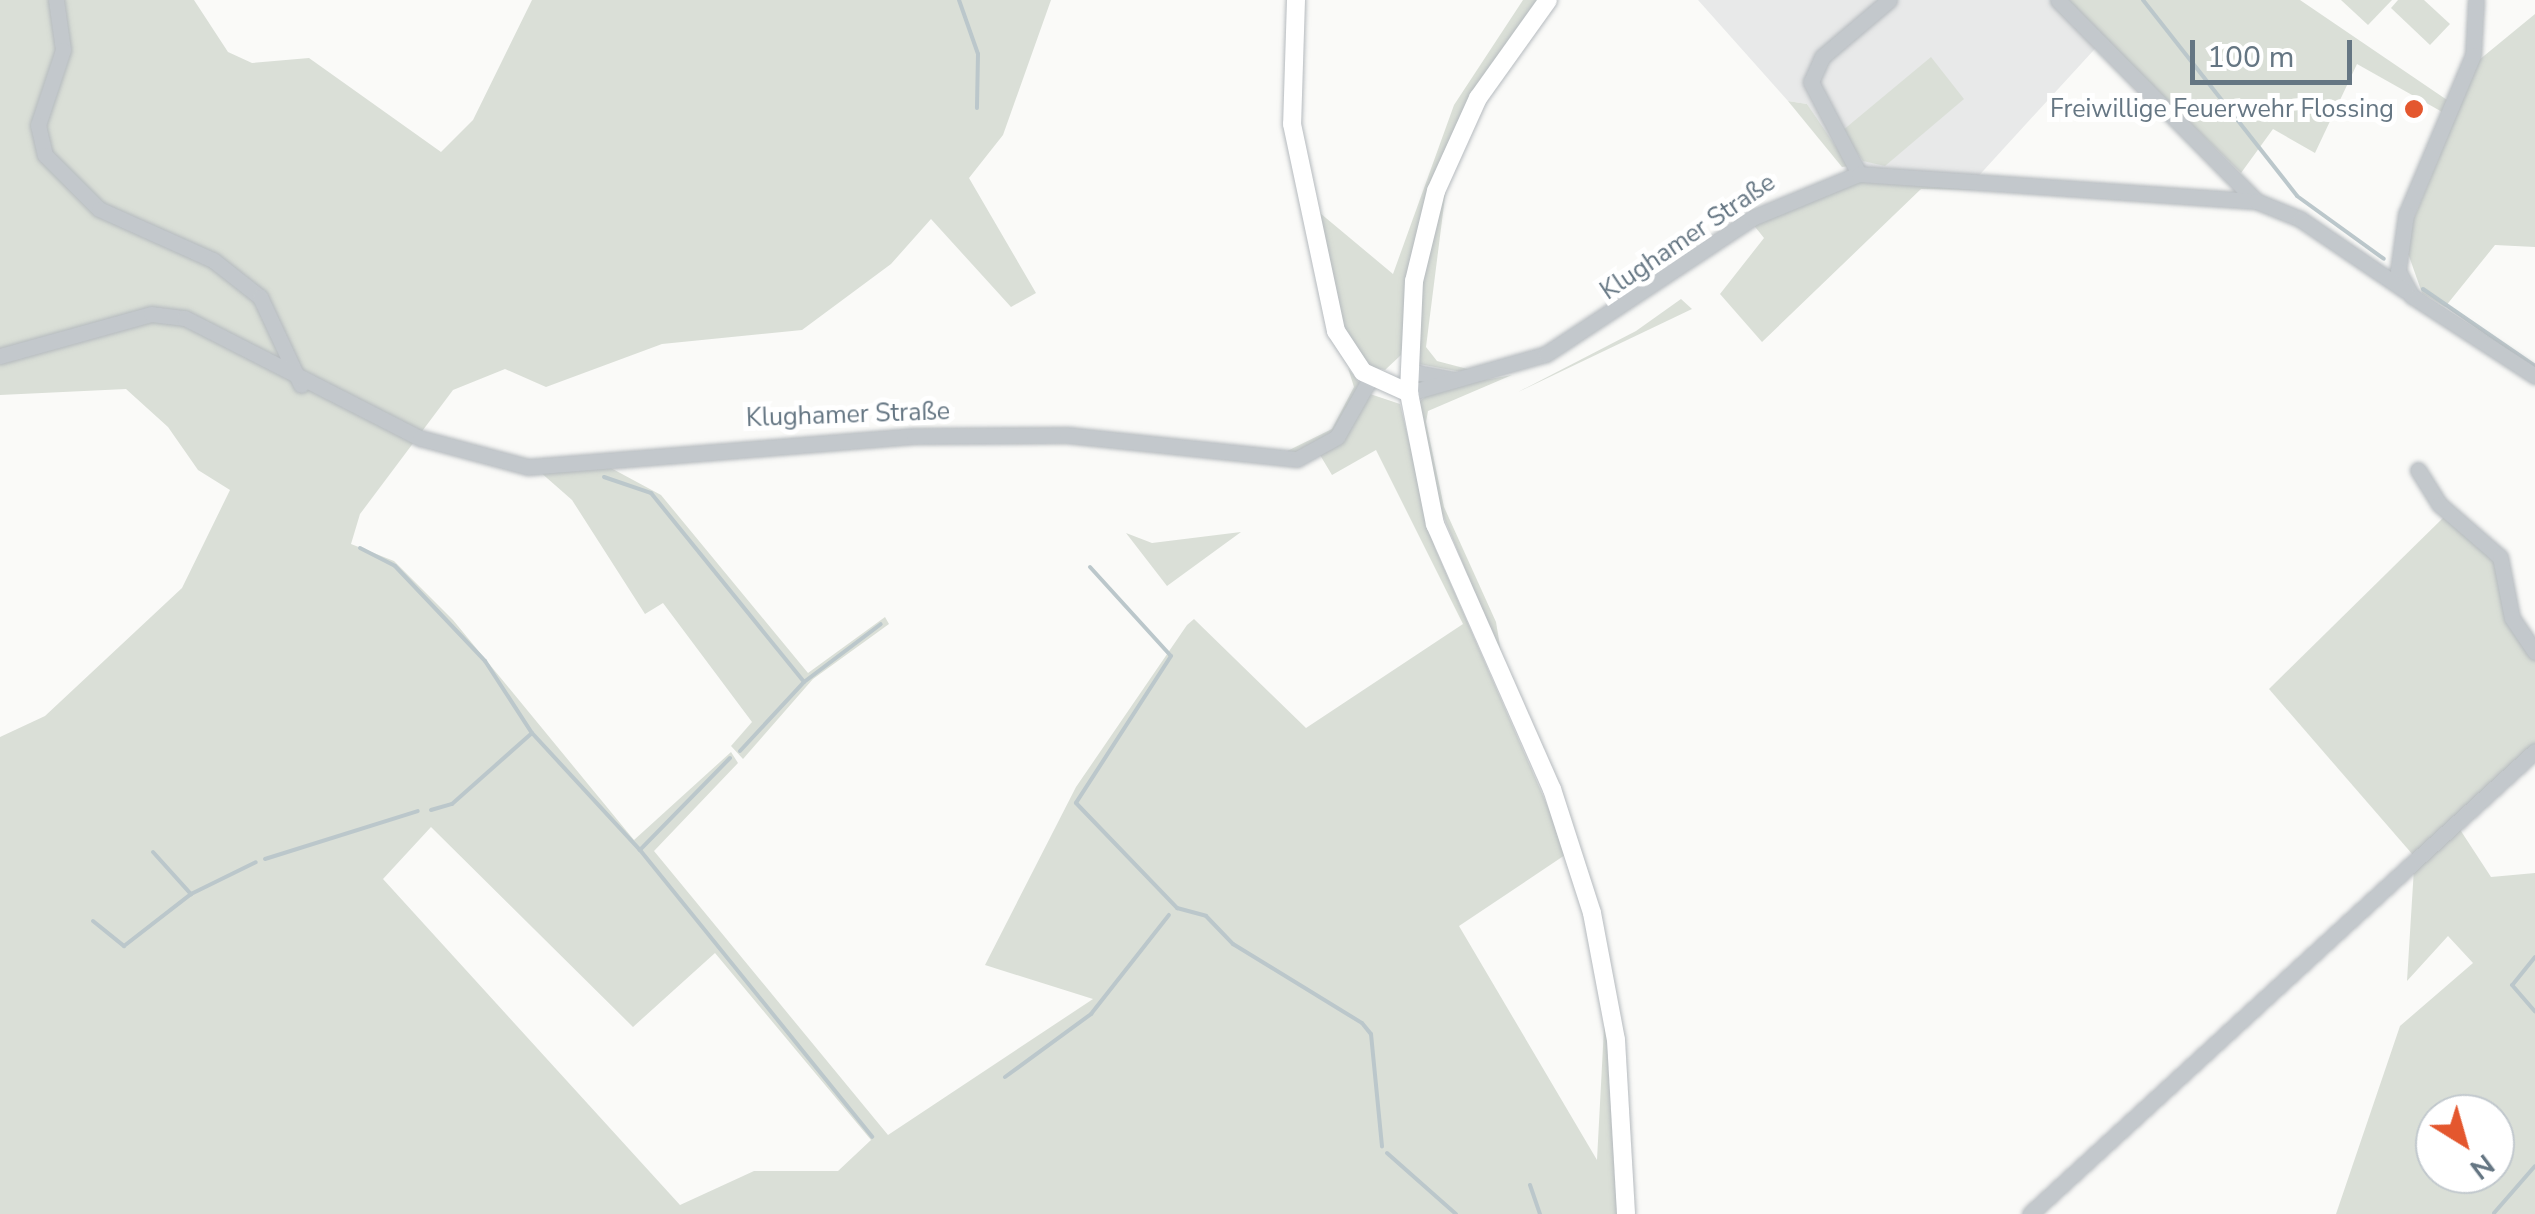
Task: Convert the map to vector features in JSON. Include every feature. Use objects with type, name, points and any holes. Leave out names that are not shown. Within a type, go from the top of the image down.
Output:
[{"type":"main road","points":[[1296,0],[1290,100],[1304,197],[1336,331],[1371,376],[1409,393]]},
{"type":"main road","points":[[1548,0],[1478,98],[1436,191],[1414,280],[1409,393],[1435,524],[1552,789],[1592,913],[1616,1040],[1626,1214]]},
{"type":"main road","points":[[1371,376],[1409,371]]},
{"type":"street","points":[[56,0],[64,50],[38,125],[45,154],[99,210],[213,260],[260,297],[301,384]]},
{"type":"street","points":[[1859,174],[1810,82],[1822,57],[1889,0]]},
{"type":"street","points":[[2058,0],[2256,201],[2300,219],[2535,376]]},
{"type":"street","points":[[2406,291],[2397,258],[2406,214],[2473,55],[2476,0]]},
{"type":"street","name":"Klughamer Straße","points":[[1409,393],[1546,354],[1752,218],[1859,174],[2256,201]]},
{"type":"street","name":"Klughamer Straße","points":[[0,356],[163,314],[214,328],[301,384],[463,454],[558,467],[914,436],[1067,435],[1296,459],[1337,437],[1371,376]]},
{"type":"street","name":"Klughamer Straße","points":[[1409,371],[1455,380]]},
{"type":"street","points":[[2418,470],[2439,504],[2500,556],[2512,618],[2535,652]]},
{"type":"street","points":[[2030,1214],[2535,751]]},
{"type":"shaded area","points":[[0,0],[194,0],[228,52],[252,63],[309,58],[441,152],[473,120],[532,0],[1051,0],[1003,135],[969,178],[1036,293],[1011,307],[931,219],[891,264],[802,330],[662,344],[546,387],[505,369],[453,390],[360,514],[351,544],[394,561],[453,620],[634,840],[731,752],[738,763],[654,851],[888,1135],[1093,999],[985,965],[1076,787],[1187,625],[1194,619],[1306,728],[1463,624],[1376,450],[1332,475],[1317,450],[1277,456],[1332,429],[1354,387],[1348,368],[1367,393],[1400,404],[1435,548],[1568,853],[1459,926],[1597,1160],[1605,1009],[1620,1214],[0,1214],[0,737],[45,716],[182,588],[230,490],[198,470],[168,427],[126,389],[0,395]],"holes":[[[431,827],[633,1027],[715,953],[871,1140],[838,1171],[754,1171],[680,1205],[383,879]]]},
{"type":"shaded area","points":[[1523,0],[1539,0],[1482,77],[1425,202],[1401,355],[1385,370],[1369,367],[1347,341],[1314,208],[1393,274],[1454,105]]},
{"type":"shaded area","points":[[1698,0],[2065,0],[2103,40],[1973,182],[1853,178],[1807,104],[1788,101]]},
{"type":"shaded area","points":[[2065,0],[2300,0],[2450,102],[2444,113],[2357,64],[2315,153],[2273,129],[2241,173]]},
{"type":"shaded area","points":[[2341,0],[2392,0],[2368,25]]},
{"type":"shaded area","points":[[2398,0],[2424,0],[2450,24],[2430,45],[2391,8]]},
{"type":"shaded area","points":[[2535,14],[2535,247],[2495,245],[2445,307],[2422,293],[2404,242],[2479,60]]},
{"type":"shaded area","points":[[1931,57],[1964,99],[1885,166],[1863,161],[1842,131]]},
{"type":"shaded area","points":[[1788,101],[1807,104],[1849,166],[1842,167]]},
{"type":"shaded area","points":[[1853,178],[1986,190],[1921,189],[1762,342],[1720,294],[1764,238],[1752,223]]},
{"type":"shaded area","points":[[1447,181],[1426,347],[1437,361],[1479,372],[1419,364],[1423,277]]},
{"type":"shaded area","points":[[1681,299],[1692,309],[1518,392],[1636,331]]},
{"type":"shaded area","points":[[1512,375],[1428,411],[1426,422],[1444,507],[1496,622],[1502,658],[1432,489],[1419,402],[1434,389]]},
{"type":"shaded area","points":[[609,467],[661,495],[808,673],[885,617],[889,624],[813,679],[743,759],[731,746],[752,722],[663,603],[645,614],[572,500],[539,471]]},
{"type":"shaded area","points":[[2446,515],[2499,567],[2535,655],[2535,745],[2413,855],[2269,689]]},
{"type":"shaded area","points":[[1241,532],[1167,586],[1126,533],[1152,543]]},
{"type":"shaded area","points":[[2459,828],[2491,877],[2535,873],[2535,1214],[2336,1214],[2400,1026],[2473,963],[2448,936],[2407,981],[2414,868]]},
{"type":"waterway","points":[[959,0],[978,54],[977,108]]},
{"type":"waterway","points":[[2143,0],[2297,196],[2384,259]]},
{"type":"waterway","points":[[2423,289],[2535,366]]},
{"type":"waterway","points":[[604,477],[651,493],[804,682]]},
{"type":"waterway","points":[[360,548],[395,566],[485,661],[532,733],[639,849]]},
{"type":"waterway","points":[[1090,567],[1171,656],[1076,803],[1177,908],[1206,916],[1233,944],[1362,1023],[1371,1034],[1382,1146]]},
{"type":"waterway","points":[[740,751],[804,682],[881,624]]},
{"type":"waterway","points":[[431,810],[452,804],[532,733]]},
{"type":"waterway","points":[[730,758],[640,850],[872,1137]]},
{"type":"waterway","points":[[265,859],[418,811]]},
{"type":"waterway","points":[[153,852],[191,894],[256,862]]},
{"type":"waterway","points":[[93,921],[124,946],[191,894]]},
{"type":"waterway","points":[[1005,1077],[1091,1014],[1169,915]]},
{"type":"waterway","points":[[2535,957],[2512,985],[2535,1011]]},
{"type":"waterway","points":[[1387,1153],[1456,1214]]},
{"type":"waterway","points":[[2494,1213],[2535,1166]]},
{"type":"waterway","points":[[1530,1185],[1540,1214]]},
{"type":"place","name":"Freiwillige Feuerwehr Flossing","points":[[2414,109]]}]
